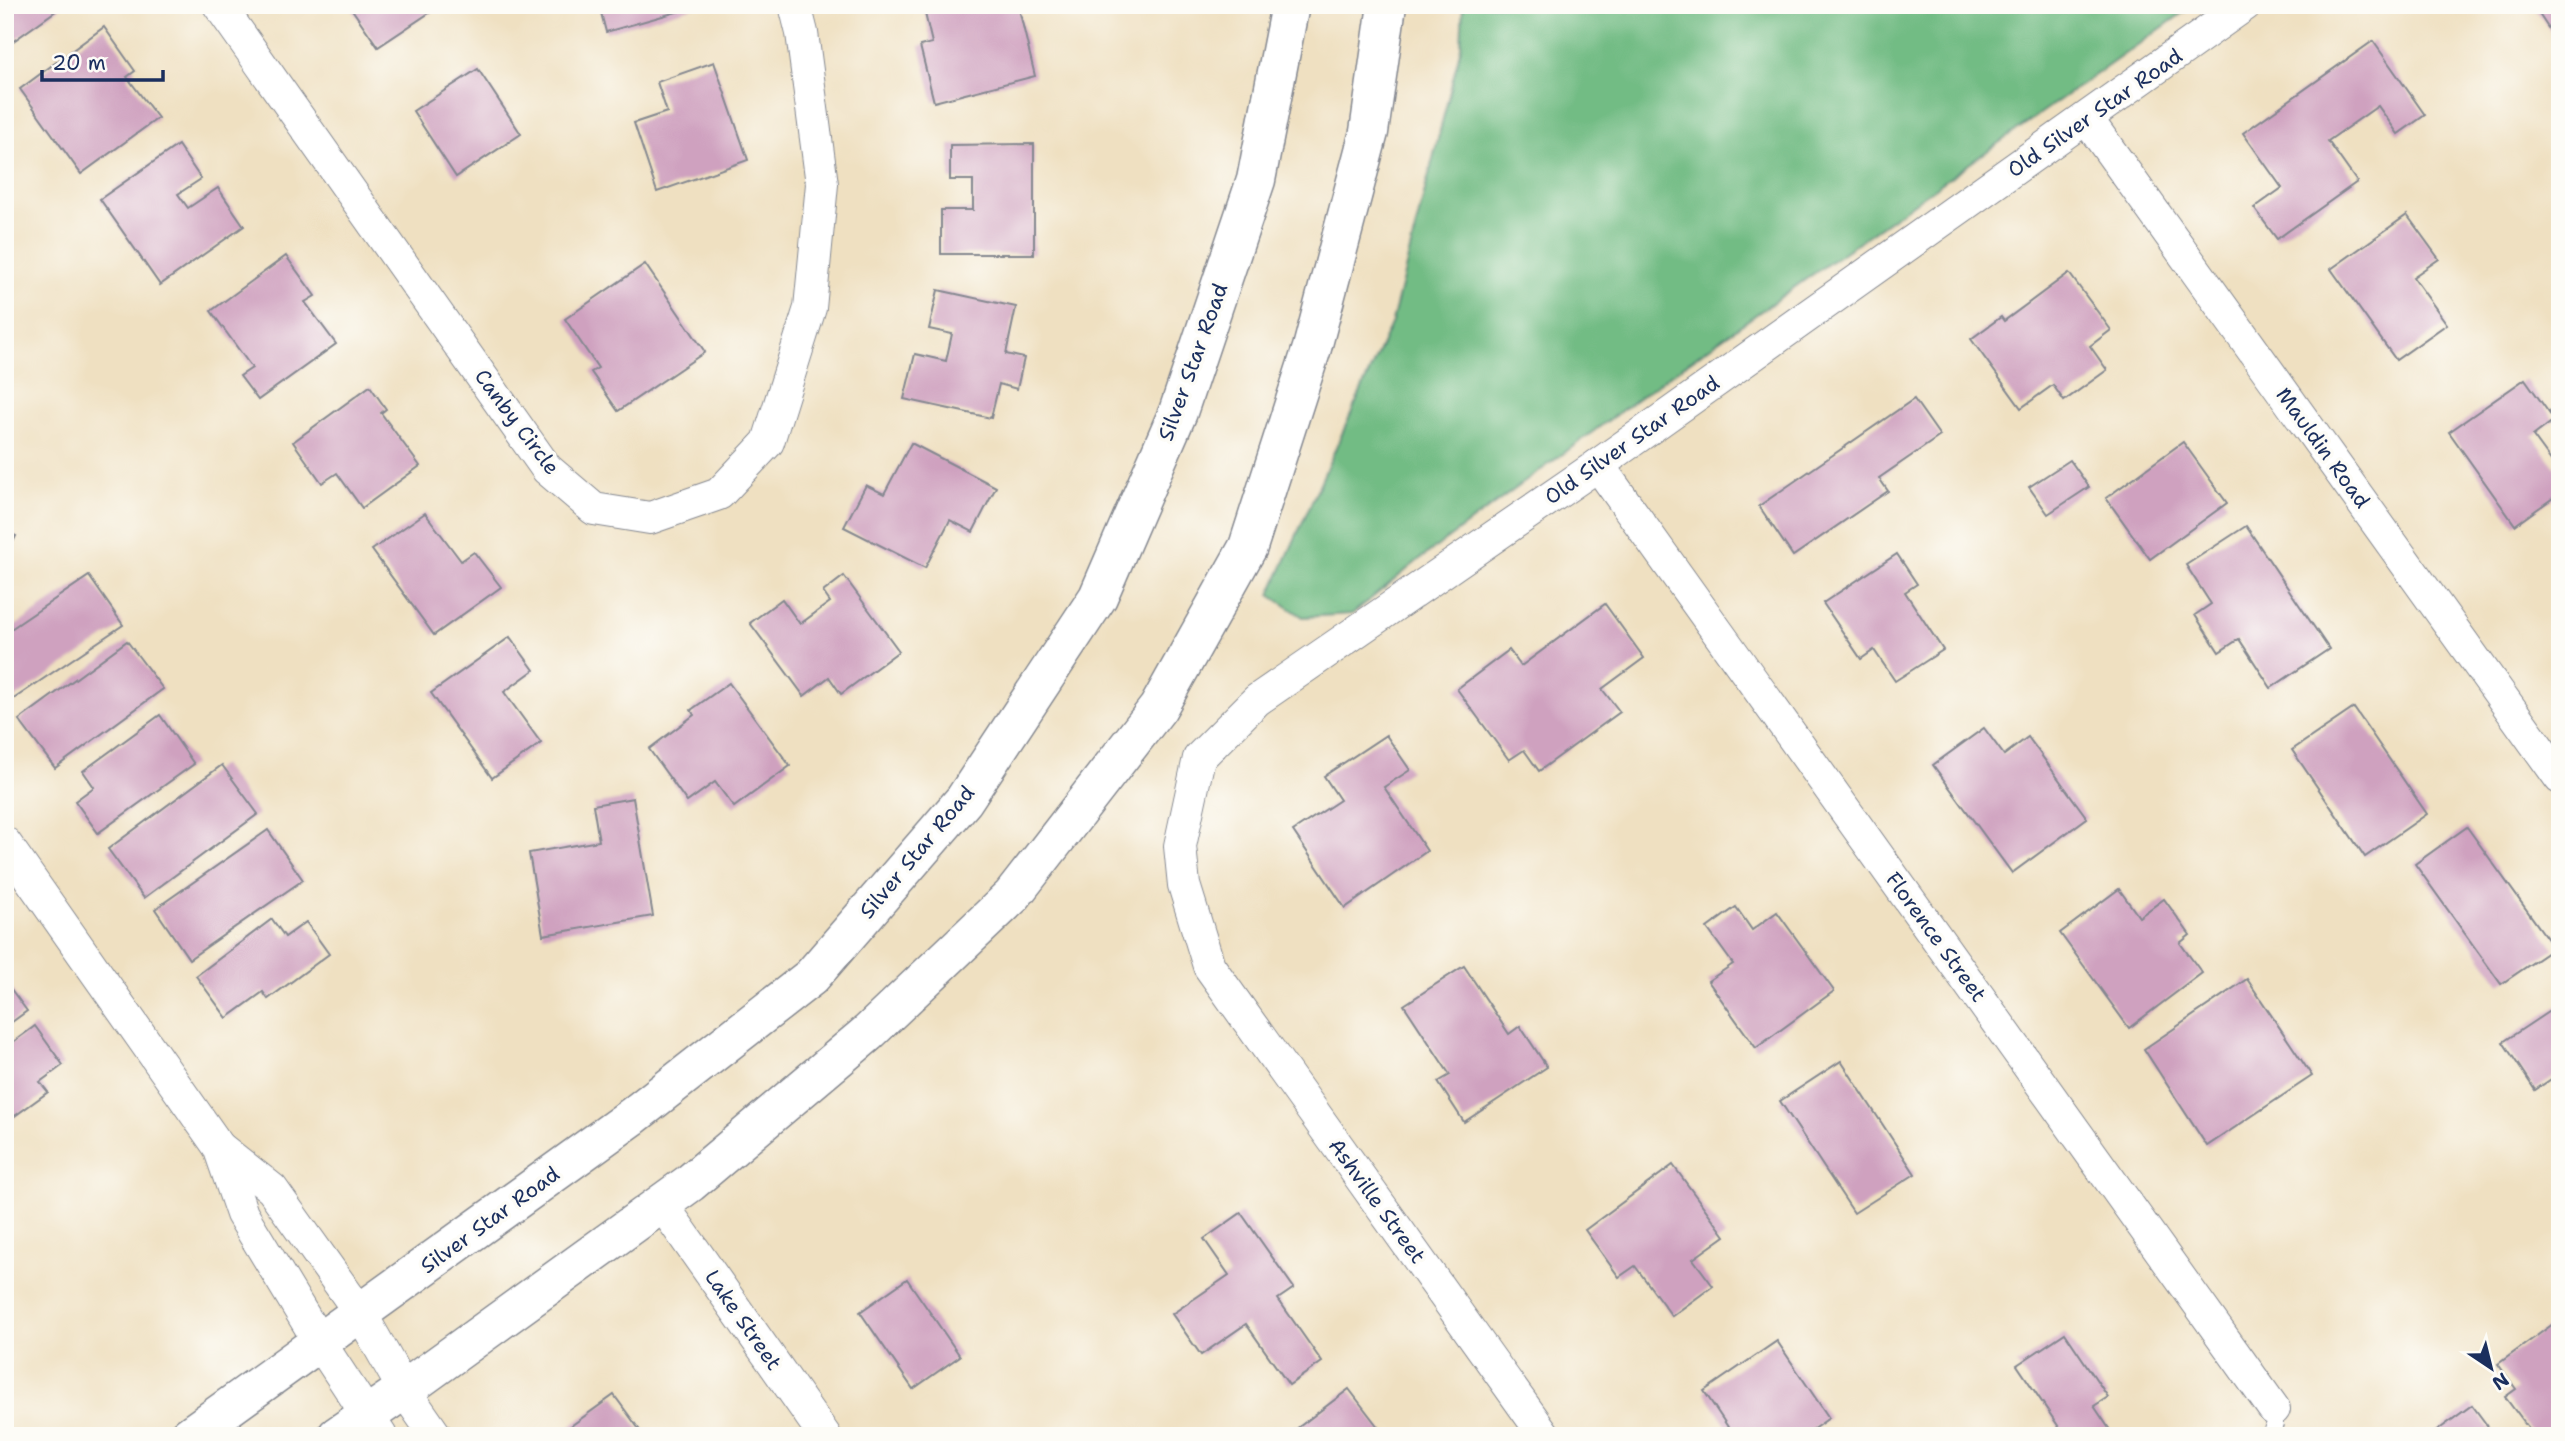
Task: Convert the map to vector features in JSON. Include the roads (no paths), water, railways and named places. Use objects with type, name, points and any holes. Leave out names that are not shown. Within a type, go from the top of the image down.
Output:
[{"type":"main road","name":"Silver Star Road","points":[[189,1436],[633,1116],[811,977],[964,800],[1098,597],[1178,412],[1256,180],[1290,5]]},
{"type":"main road","points":[[361,1429],[404,1390],[690,1182],[868,1033],[1012,896],[1157,708],[1248,547],[1312,348],[1369,132],[1387,5]]},
{"type":"street","name":"Canby Circle","points":[[219,5],[547,469],[594,509],[650,518],[719,494],[768,442],[810,308],[822,184],[802,33],[795,5]]},
{"type":"street","name":"Old Silver Star Road","points":[[1209,966],[1184,886],[1180,846],[1199,758],[1257,700],[1598,465],[2245,5]]},
{"type":"street","name":"Mauldin Road","points":[[2087,119],[2560,778]]},
{"type":"street","name":"Florence Street","points":[[1598,465],[2272,1423]]},
{"type":"street","points":[[5,843],[219,1147],[242,1214],[320,1343],[361,1429]]},
{"type":"street","name":"Ashville Street","points":[[1209,966],[1545,1436]]},
{"type":"street","points":[[219,1147],[272,1189],[361,1314],[404,1390],[436,1436]]},
{"type":"street","name":"Lake Street","points":[[661,1203],[825,1436]]}]
